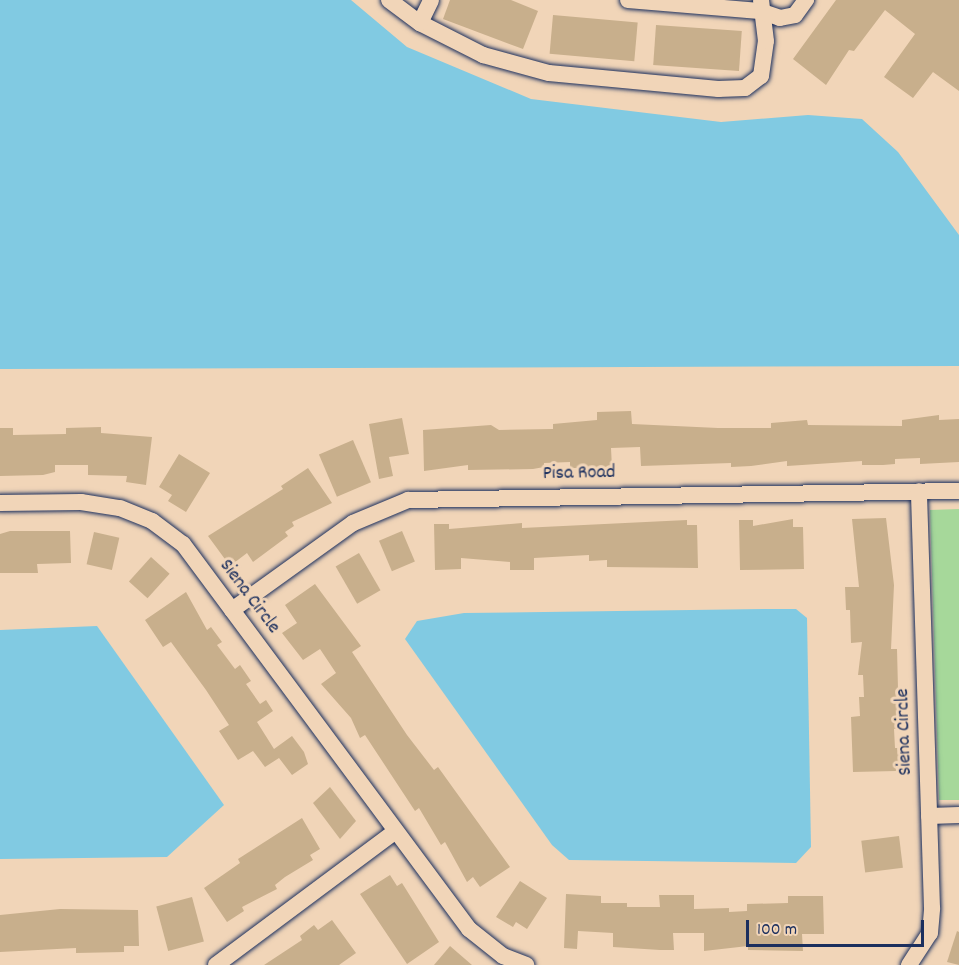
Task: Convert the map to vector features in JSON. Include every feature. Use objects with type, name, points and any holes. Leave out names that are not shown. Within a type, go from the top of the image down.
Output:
[{"type":"street","points":[[389,0],[420,23],[483,55],[549,73],[718,89],[745,88],[761,76],[766,40],[760,5]]},
{"type":"street","points":[[420,23],[431,0]]},
{"type":"street","points":[[628,0],[760,5],[780,18],[795,15],[806,0]]},
{"type":"street","name":"Siena Circle","points":[[909,965],[930,933],[919,491]]},
{"type":"street","name":"Pisa Road","points":[[232,610],[353,523],[408,500],[959,491]]},
{"type":"street","name":"Siena Circle","points":[[0,503],[81,502],[152,521],[183,544],[469,929],[503,956],[526,965]]},
{"type":"street","points":[[928,816],[959,815]]},
{"type":"street","points":[[216,965],[396,831]]},
{"type":"green space","points":[[959,509],[959,800],[939,800],[930,510]]},
{"type":"water","points":[[0,0],[351,0],[407,47],[531,99],[721,122],[808,115],[862,119],[898,152],[959,235],[959,366],[0,369]]},
{"type":"water","points":[[796,609],[807,618],[811,847],[796,863],[569,860],[552,845],[405,639],[417,621],[464,613]]},
{"type":"water","points":[[97,626],[224,805],[167,857],[0,859],[0,630]]},
{"type":"building","points":[[450,0],[511,0],[538,11],[523,49],[443,19]]},
{"type":"building","points":[[836,0],[959,0],[959,91],[933,72],[913,98],[884,77],[915,34],[885,10],[854,51],[849,50],[826,85],[793,59]]},
{"type":"building","points":[[553,15],[638,22],[634,61],[550,54]]},
{"type":"building","points":[[656,25],[742,31],[739,71],[653,65]]},
{"type":"building","points":[[631,411],[632,424],[718,428],[771,428],[771,423],[807,420],[808,425],[902,426],[902,420],[939,415],[939,420],[959,419],[959,462],[920,464],[920,458],[895,459],[895,464],[883,465],[862,465],[862,461],[787,466],[787,461],[731,467],[731,463],[641,466],[640,447],[611,448],[612,468],[570,468],[570,462],[544,463],[544,467],[533,469],[468,470],[468,465],[424,471],[423,430],[491,425],[499,430],[553,429],[553,424],[597,420],[597,412]]},
{"type":"building","points":[[402,418],[409,454],[389,457],[393,476],[379,479],[369,424]]},
{"type":"building","points":[[101,427],[101,433],[152,437],[146,485],[126,482],[127,476],[88,475],[88,465],[55,465],[55,472],[43,475],[0,476],[0,428],[13,428],[13,435],[66,434],[66,428]]},
{"type":"building","points":[[353,440],[371,482],[337,497],[319,454]]},
{"type":"building","points":[[179,454],[210,473],[186,512],[168,501],[172,495],[159,487]]},
{"type":"building","points":[[308,468],[332,503],[292,522],[294,526],[285,532],[288,536],[253,562],[247,553],[230,566],[208,536],[283,489],[281,486]]},
{"type":"building","points":[[886,518],[894,585],[891,649],[897,649],[899,729],[894,729],[895,748],[899,748],[900,762],[896,762],[896,771],[853,772],[851,717],[860,716],[859,697],[864,697],[863,675],[858,675],[862,642],[851,643],[850,610],[846,610],[845,587],[859,587],[852,519]]},
{"type":"building","points":[[793,519],[793,527],[803,527],[804,569],[740,570],[739,520],[753,520],[753,526]]},
{"type":"building","points":[[687,520],[687,525],[697,525],[698,568],[607,567],[607,560],[589,561],[589,555],[534,558],[534,570],[510,570],[510,562],[461,558],[461,569],[435,570],[434,524],[449,524],[449,529],[522,523],[522,528]]},
{"type":"building","points":[[10,531],[70,531],[71,563],[37,564],[38,573],[0,573],[0,534]]},
{"type":"building","points":[[402,531],[415,561],[392,571],[379,541]]},
{"type":"building","points":[[94,532],[119,538],[112,570],[87,564]]},
{"type":"building","points":[[359,553],[381,590],[357,604],[336,566]]},
{"type":"building","points":[[151,557],[170,574],[147,598],[129,582]]},
{"type":"building","points":[[315,584],[361,646],[352,652],[407,735],[434,770],[438,767],[510,867],[480,887],[473,877],[467,882],[445,842],[441,845],[419,808],[415,811],[365,735],[360,738],[351,718],[321,684],[336,673],[320,649],[303,660],[282,633],[297,623],[285,605]]},
{"type":"building","points":[[186,592],[207,630],[211,627],[222,642],[217,645],[235,669],[240,665],[251,681],[246,684],[260,704],[266,700],[273,711],[257,722],[274,749],[292,736],[304,752],[308,764],[292,775],[279,758],[265,767],[253,751],[238,760],[219,731],[229,725],[206,690],[171,642],[163,647],[145,620]]},
{"type":"building","points":[[330,787],[356,821],[340,839],[313,803]]},
{"type":"building","points":[[302,818],[320,849],[310,855],[313,860],[275,885],[277,889],[242,907],[244,911],[227,922],[204,888],[240,863],[238,859]]},
{"type":"building","points":[[899,836],[903,868],[865,872],[861,841]]},
{"type":"building","points":[[390,875],[397,886],[402,883],[439,942],[407,964],[360,894]]},
{"type":"building","points":[[520,881],[547,898],[527,929],[516,922],[513,927],[496,917]]},
{"type":"building","points":[[566,894],[601,896],[601,903],[627,903],[627,907],[660,907],[659,895],[694,895],[694,909],[729,908],[729,912],[747,911],[747,904],[788,903],[788,896],[823,896],[824,934],[802,934],[803,951],[748,950],[748,946],[704,951],[704,933],[673,933],[674,950],[660,950],[613,947],[613,933],[578,931],[577,949],[564,948]]},
{"type":"building","points":[[192,897],[204,941],[168,951],[156,907]]},
{"type":"building","points":[[60,909],[138,910],[139,946],[124,946],[124,952],[76,953],[76,948],[0,952],[0,915]]},
{"type":"building","points":[[332,920],[356,953],[339,965],[264,965],[302,940],[300,936],[314,925],[318,930]]},
{"type":"building","points":[[957,931],[959,932],[959,965],[947,962]]},
{"type":"building","points":[[450,946],[472,965],[434,965]]}]
